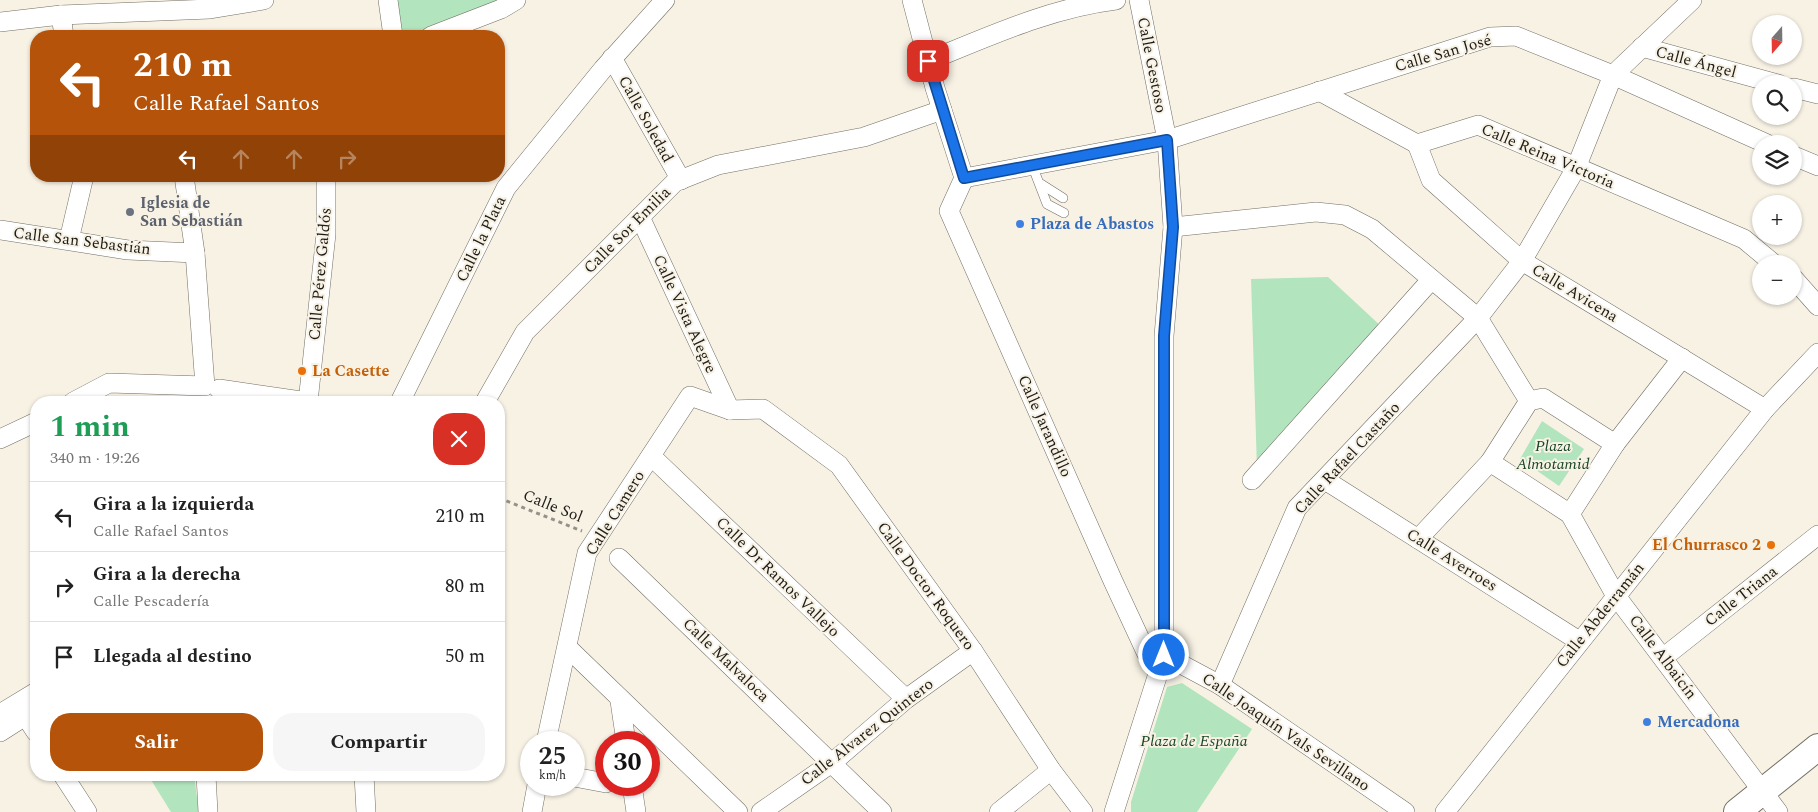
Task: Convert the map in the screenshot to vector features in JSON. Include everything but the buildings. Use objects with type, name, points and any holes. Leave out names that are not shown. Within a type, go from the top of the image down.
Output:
[{"type":"street","points":[[0,22],[61,14],[210,9],[264,0]]},
{"type":"street","points":[[388,0],[392,30]]},
{"type":"street","points":[[447,30],[501,9],[516,0]]},
{"type":"street","name":"Calle la Plata","points":[[403,396],[506,188],[612,58],[665,0]]},
{"type":"street","points":[[912,0],[942,110],[964,178]]},
{"type":"street","points":[[928,61],[1033,19],[1082,4],[1116,0]]},
{"type":"street","name":"Calle Gestoso","points":[[1114,812],[1161,664],[1164,336],[1173,227],[1167,140],[1139,0]]},
{"type":"street","points":[[1613,75],[1692,0]]},
{"type":"street","points":[[61,14],[63,30]]},
{"type":"street","name":"Calle San José","points":[[964,178],[1167,140],[1490,37],[1516,36],[1613,75],[1752,137]]},
{"type":"street","name":"Calle Ángel","points":[[1642,48],[1752,77]]},
{"type":"street","name":"Calle Soledad","points":[[612,58],[681,180]]},
{"type":"street","name":"Calle Rafael Castaño","points":[[1220,685],[1297,508],[1478,318],[1522,261],[1576,168],[1613,75]]},
{"type":"street","points":[[1802,90],[1818,94]]},
{"type":"street","points":[[1318,91],[1417,144]]},
{"type":"street","name":"Calle Sor Emilia","points":[[488,396],[525,332],[675,182],[718,165],[864,137],[942,110]]},
{"type":"street","name":"Calle Reina Victoria","points":[[1417,144],[1478,124],[1744,239],[1763,255]]},
{"type":"street","name":"Calle Avicena","points":[[1417,144],[1431,180],[1522,261],[1765,409]]},
{"type":"street","points":[[1802,159],[1818,166]]},
{"type":"street","name":"Calle Jarandillo","points":[[964,178],[949,211],[1146,652],[1161,664]]},
{"type":"street","points":[[69,240],[83,182]]},
{"type":"street","points":[[185,182],[212,388]]},
{"type":"street","name":"Calle Pérez Galdós","points":[[309,396],[326,234],[326,182]]},
{"type":"street","points":[[1173,227],[1316,212],[1344,215],[1372,230],[1478,318],[1529,401]]},
{"type":"street","name":"Calle Vista Alegre","points":[[640,217],[730,410]]},
{"type":"street","name":"Calle San Sebastián","points":[[0,230],[128,250],[195,253]]},
{"type":"street","points":[[1252,480],[1431,280]]},
{"type":"street","points":[[1802,289],[1818,306]]},
{"type":"street","name":"Calle Abderramán","points":[[1445,812],[1765,409],[1818,353]]},
{"type":"street","points":[[1490,462],[1570,514],[1615,444],[1682,358]]},
{"type":"street","points":[[84,396],[109,383],[212,388],[267,396]]},
{"type":"street","name":"Calle Camero","points":[[549,731],[587,553],[599,538],[690,396],[730,410]]},
{"type":"street","points":[[1418,539],[1490,462],[1529,401],[1543,398],[1615,444]]},
{"type":"street","name":"Calle Doctor Roquero","points":[[730,410],[762,410],[839,465],[973,651],[1051,770],[1083,812]]},
{"type":"street","points":[[0,439],[30,425]]},
{"type":"street","name":"Calle Dr Ramos Vallejo","points":[[651,456],[906,699]]},
{"type":"street","name":"Calle Averroes","points":[[1325,480],[1579,641]]},
{"type":"street","name":"Calle Albaicín","points":[[1570,514],[1616,596],[1664,657],[1761,792],[1778,812]]},
{"type":"street","name":"Calle Triana","points":[[1664,657],[1818,535]]},
{"type":"street","name":"Calle Malvaloca","points":[[619,558],[833,762],[882,812]]},
{"type":"street","points":[[568,648],[620,701],[738,812]]},
{"type":"street","name":"Calle Alvarez Quintero","points":[[761,812],[833,762],[906,699],[973,651]]},
{"type":"street","name":"Calle Joaquín Vals Sevillano","points":[[1161,664],[1220,685],[1405,812]]},
{"type":"street","points":[[0,714],[30,696]]},
{"type":"street","points":[[620,701],[624,731]]},
{"type":"street","points":[[0,732],[30,713]]},
{"type":"street","points":[[1737,812],[1818,747]]},
{"type":"street","points":[[999,812],[1051,770]]},
{"type":"street","points":[[67,781],[86,812]]},
{"type":"street","points":[[206,781],[208,812]]},
{"type":"street","points":[[364,781],[366,812]]},
{"type":"street","points":[[532,812],[536,796]]},
{"type":"street","points":[[631,796],[636,812]]},
{"type":"lane","points":[[1032,165],[1041,184],[1047,204],[1064,214]]},
{"type":"lane","points":[[1041,184],[1062,198]]},
{"type":"path","name":"Calle Sol","points":[[505,500],[599,538]]},
{"type":"green space","points":[[395,0],[500,0],[495,6],[433,30],[398,30]]},
{"type":"green space","points":[[1328,277],[1383,328],[1257,469],[1251,279]]},
{"type":"green space","name":"Plaza Almotamid","points":[[1542,421],[1584,449],[1559,486],[1520,459]]},
{"type":"green space","name":"Plaza de España","points":[[1182,683],[1252,729],[1197,812],[1131,812],[1131,802],[1167,687]]},
{"type":"green space","points":[[152,781],[195,781],[199,812],[171,812]]},
{"type":"place","name":"Iglesia de San Sebastián","points":[[130,212]]},
{"type":"place","name":"Plaza de Abastos","points":[[1020,224]]},
{"type":"place","name":"La Casette","points":[[302,371]]},
{"type":"place","name":"El Churrasco 2","points":[[1771,545]]},
{"type":"place","name":"Mercadona","points":[[1647,722]]},
{"type":"route","points":[[928,61],[964,178],[1167,140],[1173,227],[1164,336],[1164,655]]}]
